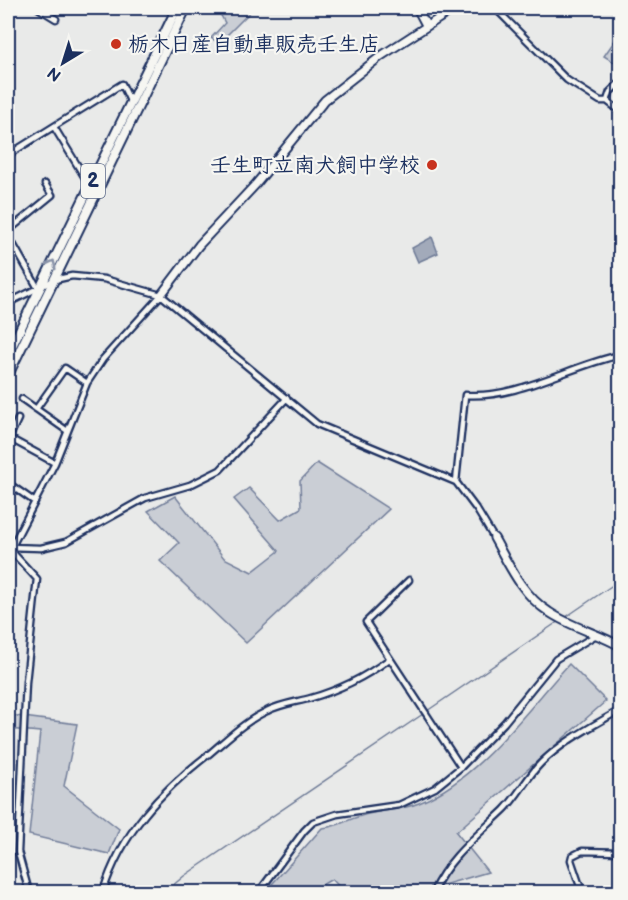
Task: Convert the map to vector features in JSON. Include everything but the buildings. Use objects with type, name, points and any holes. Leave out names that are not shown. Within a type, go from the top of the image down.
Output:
[{"type":"main road","name":"2","points":[[8,354],[177,8]]},
{"type":"main road","name":"2","points":[[8,375],[186,8]]},
{"type":"street","points":[[38,8],[56,19]]},
{"type":"street","points":[[417,8],[426,25]]},
{"type":"street","points":[[8,554],[55,463],[66,430],[87,383],[103,359],[161,295],[199,245],[256,184],[326,100],[351,77],[426,25],[455,8]]},
{"type":"street","points":[[495,8],[567,80],[621,111]]},
{"type":"street","points":[[607,101],[610,92],[621,82]]},
{"type":"street","points":[[8,139],[10,154],[122,84],[131,103]]},
{"type":"street","points":[[54,128],[87,181]]},
{"type":"street","points":[[39,290],[8,233],[52,195],[45,184]]},
{"type":"street","points":[[8,303],[39,290],[54,280],[72,276],[104,279],[161,295],[321,426],[456,482],[477,510],[521,585],[539,606],[553,615],[621,646]]},
{"type":"street","points":[[456,482],[465,395],[483,396],[511,390],[621,355]]},
{"type":"street","points":[[36,409],[65,368],[87,383]]},
{"type":"street","points":[[10,547],[41,548],[66,542],[146,498],[190,485],[220,470],[286,398]]},
{"type":"street","points":[[22,399],[66,430]]},
{"type":"street","points":[[18,419],[9,438],[55,463]]},
{"type":"street","points":[[8,483],[35,502]]},
{"type":"street","points":[[10,547],[37,579],[26,682],[18,852],[29,892]]},
{"type":"street","points":[[409,580],[366,622],[388,660],[461,767]]},
{"type":"street","points":[[259,892],[313,822],[337,814],[372,810],[415,799],[461,767],[504,723],[556,659],[597,634]]},
{"type":"street","points":[[103,892],[111,868],[134,828],[157,798],[184,772],[266,711],[331,691],[369,674],[388,660]]},
{"type":"street","points":[[433,892],[439,879],[465,846],[507,807],[542,762],[584,731],[621,710]]},
{"type":"street","points":[[582,892],[570,860],[572,856],[582,851],[621,852]]},
{"type":"shaded area","points":[[223,8],[254,8],[219,43],[211,38],[225,23],[219,12]]},
{"type":"shaded area","points":[[620,33],[620,66],[604,56]]},
{"type":"shaded area","points":[[317,463],[389,509],[246,643],[160,561],[179,543],[148,511],[175,496],[224,558],[252,572],[279,551],[234,499],[249,488],[280,520],[301,508],[300,481]]},
{"type":"shaded area","points":[[569,664],[606,701],[456,832],[488,872],[419,892],[344,892],[332,879],[310,892],[265,892],[322,828],[368,814],[412,806],[441,792],[462,778],[500,742]]},
{"type":"shaded area","points":[[8,715],[77,724],[64,786],[119,829],[109,854],[29,835],[40,732],[8,729]]},
{"type":"water","points":[[432,237],[438,253],[418,262],[412,248]]},
{"type":"waterway","points":[[563,619],[620,580]]},
{"type":"waterway","points":[[427,711],[559,621]]},
{"type":"waterway","points":[[165,892],[184,876],[423,714]]},
{"type":"place","name":"栃木日産自動車販売壬生店","points":[[116,44]]},
{"type":"place","name":"壬生町立南犬飼中学校","points":[[432,165]]}]
